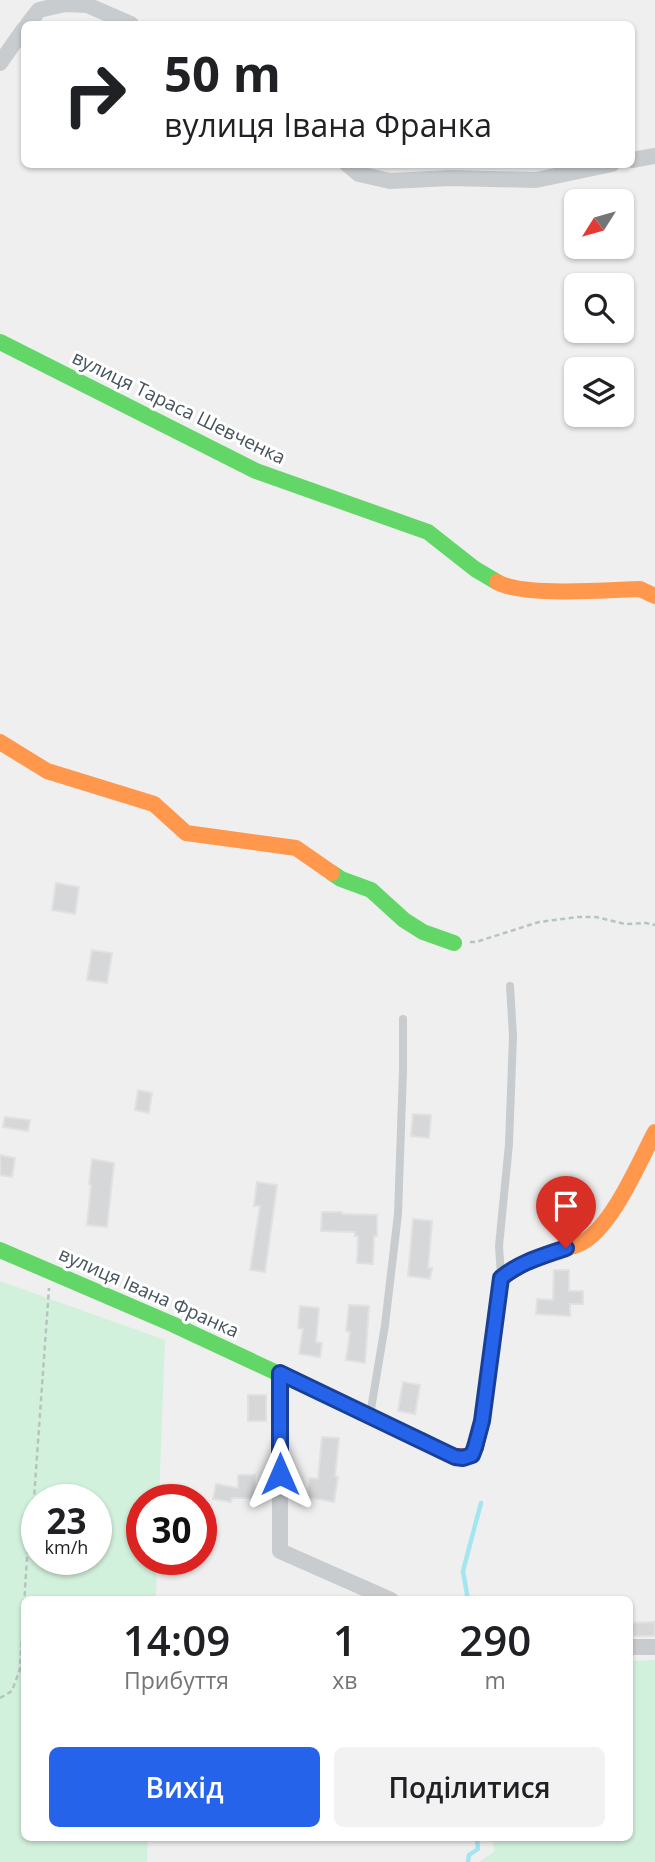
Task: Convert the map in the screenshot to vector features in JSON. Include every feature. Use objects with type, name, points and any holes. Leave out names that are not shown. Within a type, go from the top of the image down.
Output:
[{"type":"street","points":[[29,21],[38,5],[65,4],[87,5],[124,21]]},
{"type":"street","points":[[0,63],[21,34]]},
{"type":"street","points":[[635,159],[655,156]]},
{"type":"street","points":[[352,168],[359,174],[390,181],[450,178],[536,180],[593,168]]},
{"type":"street","name":"вулиця Тараса Шевченка","points":[[0,342],[256,471],[428,532],[475,569],[502,585],[531,591],[640,589],[655,596]]},
{"type":"street","points":[[0,742],[47,771],[154,804],[186,833],[296,848],[341,879],[371,890],[404,920],[424,932],[454,943]]},
{"type":"street","points":[[501,1278],[521,1264],[584,1242],[596,1234],[620,1198],[655,1132]]},
{"type":"street","name":"вулиця Івана Франка","points":[[0,1250],[280,1373],[455,1457],[463,1458],[472,1455],[482,1421],[501,1278]]},
{"type":"street","points":[[280,1373],[280,1551],[382,1596]]},
{"type":"street","points":[[633,1647],[655,1647]]},
{"type":"lane","points":[[501,1278],[499,1247],[509,1144],[513,1036],[510,986]]},
{"type":"lane","points":[[370,1415],[398,1214],[403,1019]]},
{"type":"path","points":[[454,943],[476,942],[539,922],[578,917],[596,917],[625,924],[655,925]]},
{"type":"path","points":[[25,1596],[50,1271]]},
{"type":"path","points":[[0,1698],[12,1691],[20,1669],[21,1653]]},
{"type":"green space","points":[[0,1281],[165,1340],[160,1484],[126,1484],[126,1575],[157,1575],[156,1596],[21,1596],[21,1841],[148,1841],[147,1862],[0,1862]]},
{"type":"green space","points":[[655,1660],[655,1862],[479,1862],[494,1852],[492,1841],[633,1841],[633,1661]]},
{"type":"building","points":[[56,883],[79,887],[75,914],[52,910]]},
{"type":"building","points":[[92,950],[112,953],[107,983],[87,980]]},
{"type":"building","points":[[138,1090],[152,1093],[149,1113],[135,1110]]},
{"type":"building","points":[[413,1114],[431,1115],[429,1138],[411,1136]]},
{"type":"building","points":[[5,1117],[30,1120],[28,1131],[3,1127]]},
{"type":"building","points":[[0,1155],[15,1158],[12,1177],[0,1175]]},
{"type":"building","points":[[92,1159],[114,1163],[107,1227],[87,1225]]},
{"type":"building","points":[[257,1182],[277,1185],[265,1272],[250,1270],[260,1206],[254,1206]]},
{"type":"building","points":[[322,1212],[377,1215],[373,1264],[357,1263],[358,1236],[355,1236],[355,1232],[321,1231]]},
{"type":"building","points":[[413,1219],[432,1221],[428,1268],[432,1268],[430,1279],[408,1276]]},
{"type":"building","points":[[554,1270],[569,1270],[569,1291],[583,1291],[583,1304],[570,1304],[570,1316],[536,1314],[537,1299],[553,1300]]},
{"type":"building","points":[[349,1305],[369,1306],[365,1363],[346,1360],[350,1332],[346,1331]]},
{"type":"building","points":[[300,1306],[319,1308],[316,1342],[322,1343],[320,1357],[299,1354],[303,1329],[298,1328]]},
{"type":"building","points":[[403,1382],[420,1385],[415,1414],[398,1411]]},
{"type":"building","points":[[248,1395],[266,1395],[266,1421],[248,1421]]},
{"type":"building","points":[[322,1437],[339,1438],[334,1502],[307,1497],[310,1478],[318,1479]]},
{"type":"building","points":[[238,1475],[255,1475],[255,1492],[262,1493],[261,1498],[232,1498],[231,1502],[217,1500],[217,1484],[238,1488]]},
{"type":"building","points":[[655,1622],[655,1636],[633,1636],[633,1623]]},
{"type":"waterway","points":[[467,1596],[463,1571],[481,1503]]},
{"type":"waterway","points":[[468,1862],[469,1855],[478,1849],[477,1841]]},
{"type":"traffic: fast","points":[[0,342],[256,471],[428,532],[475,569],[497,582]]},
{"type":"traffic: fast","points":[[332,873],[371,890],[404,920],[423,932],[454,943]]},
{"type":"traffic: fast","points":[[0,1250],[172,1324],[421,1440]]},
{"type":"traffic: slow","points":[[497,582],[509,587],[545,591],[640,589],[655,596]]},
{"type":"traffic: slow","points":[[0,742],[47,771],[154,804],[186,833],[296,848],[332,873]]},
{"type":"traffic: slow","points":[[562,1249],[583,1242],[605,1222],[655,1132]]},
{"type":"traffic: jam","points":[[421,1440],[452,1455],[472,1455],[482,1421],[501,1278],[524,1264],[562,1249]]},
{"type":"route","points":[[280,1474],[280,1373],[455,1457],[472,1455],[482,1421],[501,1278],[513,1268],[530,1260],[566,1248]]}]
